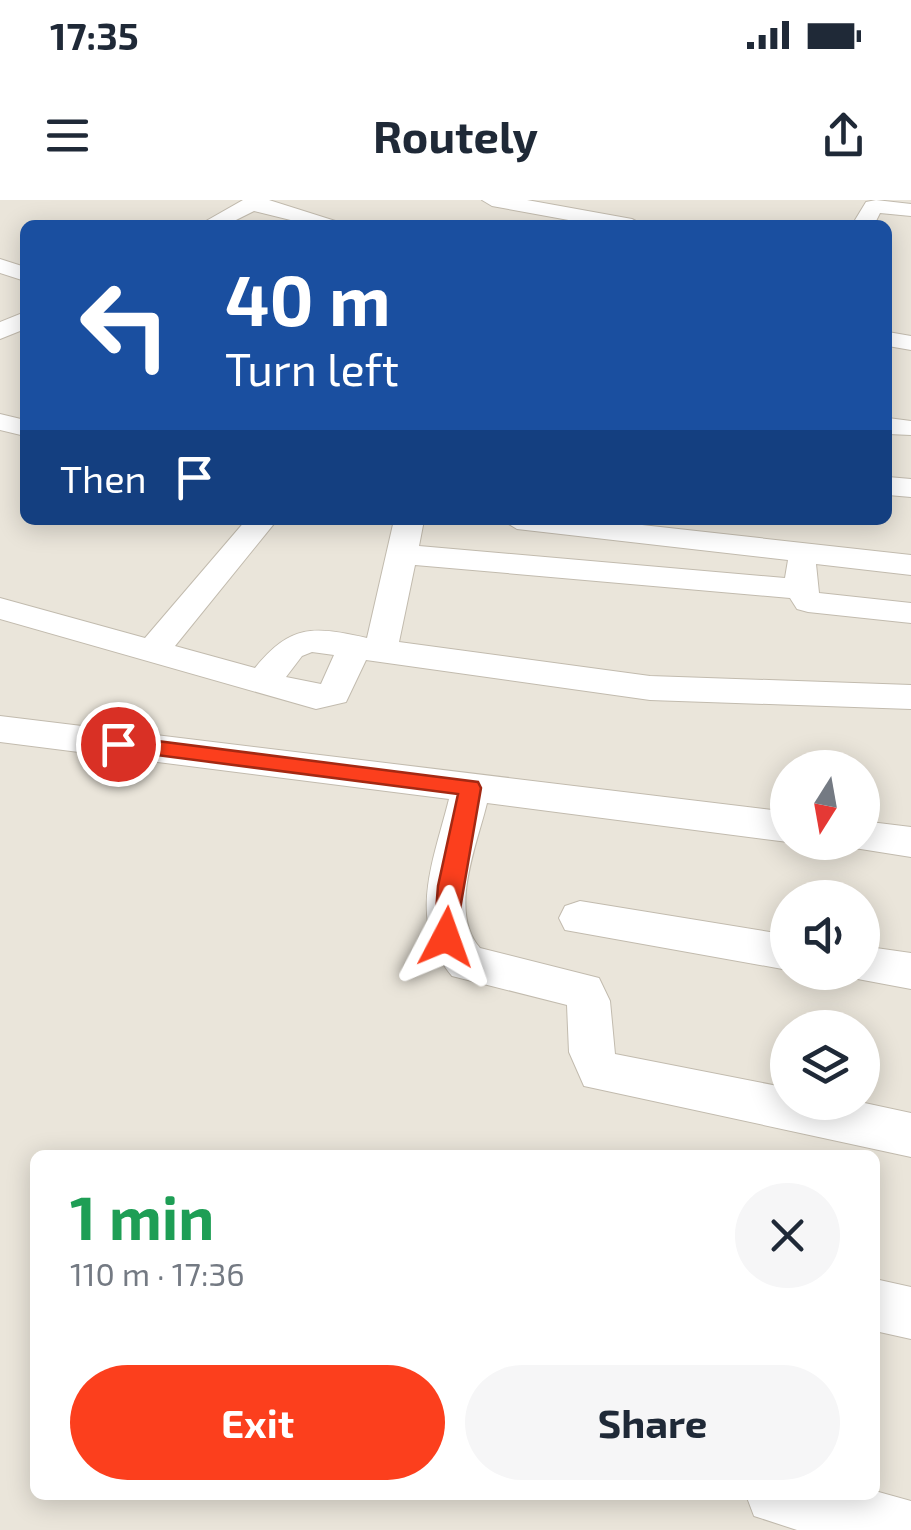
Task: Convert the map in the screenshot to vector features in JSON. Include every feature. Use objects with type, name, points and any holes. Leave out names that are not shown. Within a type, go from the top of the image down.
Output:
[{"type":"street","points":[[492,200],[591,220]]},
{"type":"street","points":[[603,220],[620,200]]},
{"type":"street","points":[[220,220],[255,202],[319,220]]},
{"type":"street","points":[[870,210],[911,210]]},
{"type":"street","points":[[152,651],[258,525]]},
{"type":"street","points":[[0,608],[327,697],[368,648],[402,554],[408,525]]},
{"type":"street","points":[[618,525],[719,530],[800,551],[911,566]]},
{"type":"street","points":[[800,551],[801,589],[808,602],[911,613]]},
{"type":"street","points":[[402,554],[801,589]]},
{"type":"street","points":[[263,682],[298,643],[368,648],[686,691],[911,697]]},
{"type":"street","points":[[0,729],[770,825]]},
{"type":"street","points":[[470,788],[454,856],[446,937],[454,953],[467,963],[584,991],[590,1000],[591,1055],[600,1071],[911,1135]]},
{"type":"street","points":[[880,838],[911,842]]},
{"type":"street","points":[[580,918],[770,950]]},
{"type":"street","points":[[880,967],[911,971]]},
{"type":"street","points":[[880,1306],[911,1313]]},
{"type":"street","points":[[794,1500],[910,1530]]},
{"type":"shaded area","points":[[0,200],[911,200],[911,1530],[0,1530]]},
{"type":"route","points":[[118,744],[470,788],[454,856],[445,915],[446,937]]}]
